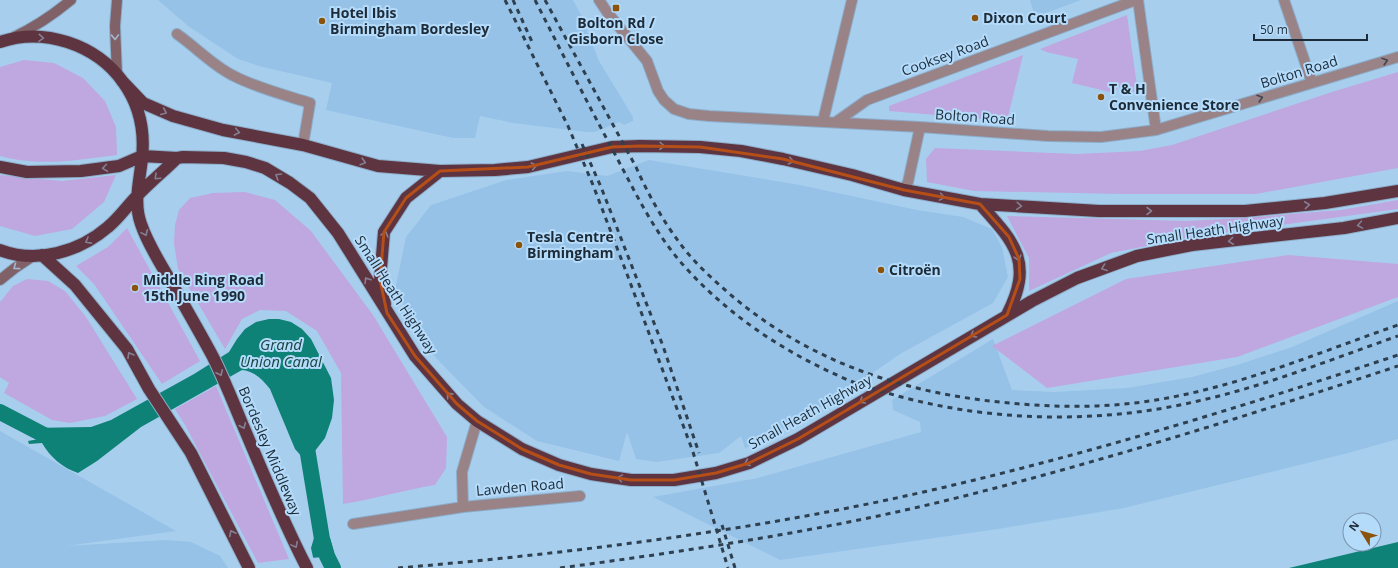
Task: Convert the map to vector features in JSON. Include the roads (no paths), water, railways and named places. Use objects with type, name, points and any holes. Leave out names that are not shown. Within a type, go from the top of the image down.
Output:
[{"type":"highway","points":[[1,42],[21,38],[39,37],[68,42],[90,52],[105,62],[120,78]]},
{"type":"highway","name":"Small Heath Highway","points":[[120,78],[143,103],[174,116],[223,130],[304,145],[378,166],[440,171],[495,170],[528,167],[612,147],[640,146],[700,148],[741,151],[783,159],[852,175],[904,190],[980,204],[1100,211],[1244,211],[1325,203],[1398,191]]},
{"type":"highway","name":"Bordesley Middleway","points":[[120,78],[130,92],[140,116],[142,127],[142,156],[137,195],[140,223],[153,252],[213,357],[290,537],[307,568]]},
{"type":"highway","points":[[0,167],[27,172],[81,171],[119,166],[142,156]]},
{"type":"highway","name":"Small Heath Highway","points":[[142,156],[224,158],[246,162],[265,168],[290,183],[310,198],[338,233],[387,314],[415,356],[457,404],[477,421],[522,449],[559,465],[591,474],[638,480],[674,480],[716,474],[748,462],[798,439],[1007,315],[1077,278],[1138,256],[1192,245],[1344,228],[1398,218]]},
{"type":"highway","points":[[0,250],[18,254],[38,255],[63,252],[80,246],[109,226],[137,195],[177,158]]},
{"type":"highway","points":[[387,314],[380,280],[384,232],[406,198],[440,171]]},
{"type":"highway","points":[[980,204],[1001,226],[1009,237],[1019,259],[1020,279],[1015,300],[1007,315]]},
{"type":"highway","points":[[38,255],[75,285],[127,349],[149,389],[191,453],[249,568]]},
{"type":"main road","points":[[1,42],[39,24],[58,12],[71,0]]},
{"type":"main road","points":[[117,0],[115,26],[120,78]]},
{"type":"main road","points":[[0,280],[15,268],[38,255]]},
{"type":"street","name":"Bolton Road","points":[[599,0],[647,61],[658,91],[664,100],[674,109],[689,114],[710,116],[823,121],[1048,136],[1101,137],[1156,130],[1398,57]]},
{"type":"street","points":[[823,121],[852,0]]},
{"type":"street","points":[[1137,0],[1156,130]]},
{"type":"street","name":"Cooksey Road","points":[[836,122],[867,100],[1137,0]]},
{"type":"street","points":[[1284,0],[1312,83]]},
{"type":"street","points":[[178,34],[196,48],[209,61],[233,76],[310,104],[304,145]]},
{"type":"street","points":[[904,190],[908,182],[920,127]]},
{"type":"street","name":"Lawden Road","points":[[463,507],[462,472],[477,421]]},
{"type":"street","name":"Lawden Road","points":[[353,524],[463,507],[580,496]]},
{"type":"water","name":"Grand Union Canal","points":[[269,319],[279,319],[291,322],[302,329],[311,339],[331,378],[334,400],[332,418],[325,438],[311,456],[310,468],[295,449],[270,389],[258,376],[242,370],[141,427],[97,461],[78,473],[57,461],[42,443],[29,444],[28,441],[39,439],[29,428],[91,427],[111,420],[194,374],[229,352],[245,329],[256,322]]},
{"type":"water","points":[[319,521],[330,538],[338,567],[315,566],[311,548]]},
{"type":"water","points":[[1398,542],[1398,568],[1289,568],[1356,552],[1382,552],[1382,546]]},
{"type":"waterway","name":"Grand Union Canal","points":[[0,412],[48,437]]},
{"type":"waterway","name":"Grand Union Canal","points":[[307,448],[322,539],[327,556],[333,568]]},
{"type":"railway","points":[[505,0],[568,126],[593,185],[693,452],[728,568]]},
{"type":"railway","points":[[513,0],[533,44]]},
{"type":"railway","points":[[535,0],[640,201],[665,242],[675,255],[703,286],[722,303],[763,334],[784,348],[853,382],[876,390],[922,402],[1000,414],[1040,417],[1080,417],[1120,414],[1160,409],[1249,388],[1299,372],[1398,336]]},
{"type":"railway","points":[[545,0],[656,206],[673,234],[689,255],[718,284],[755,314],[788,336],[822,354],[858,370],[894,382],[932,392],[971,398],[1048,406],[1105,406],[1162,399],[1192,393],[1252,377],[1398,325]]},
{"type":"railway","points":[[582,144],[601,187],[663,346],[699,453]]},
{"type":"railway","points":[[398,568],[644,542],[766,523],[887,500],[1016,470],[1144,435],[1272,396],[1398,355]]},
{"type":"railway","points":[[560,568],[655,555],[798,532],[940,502],[1056,472],[1285,403],[1398,366]]},
{"type":"railway","points":[[722,525],[735,568]]},
{"type":"place","name":"Bolton Rd / Gisborn Close","points":[[616,8]]},
{"type":"place","name":"Dixon Court","points":[[975,18]]},
{"type":"place","name":"Hotel Ibis Birmingham Bordesley","points":[[322,21]]},
{"type":"place","name":"T & H Convenience Store","points":[[1101,97]]},
{"type":"place","name":"Tesla Centre Birmingham","points":[[519,245]]},
{"type":"place","name":"Citroën","points":[[881,270]]},
{"type":"place","name":"Middle Ring Road 15th June 1990","points":[[135,288]]}]
